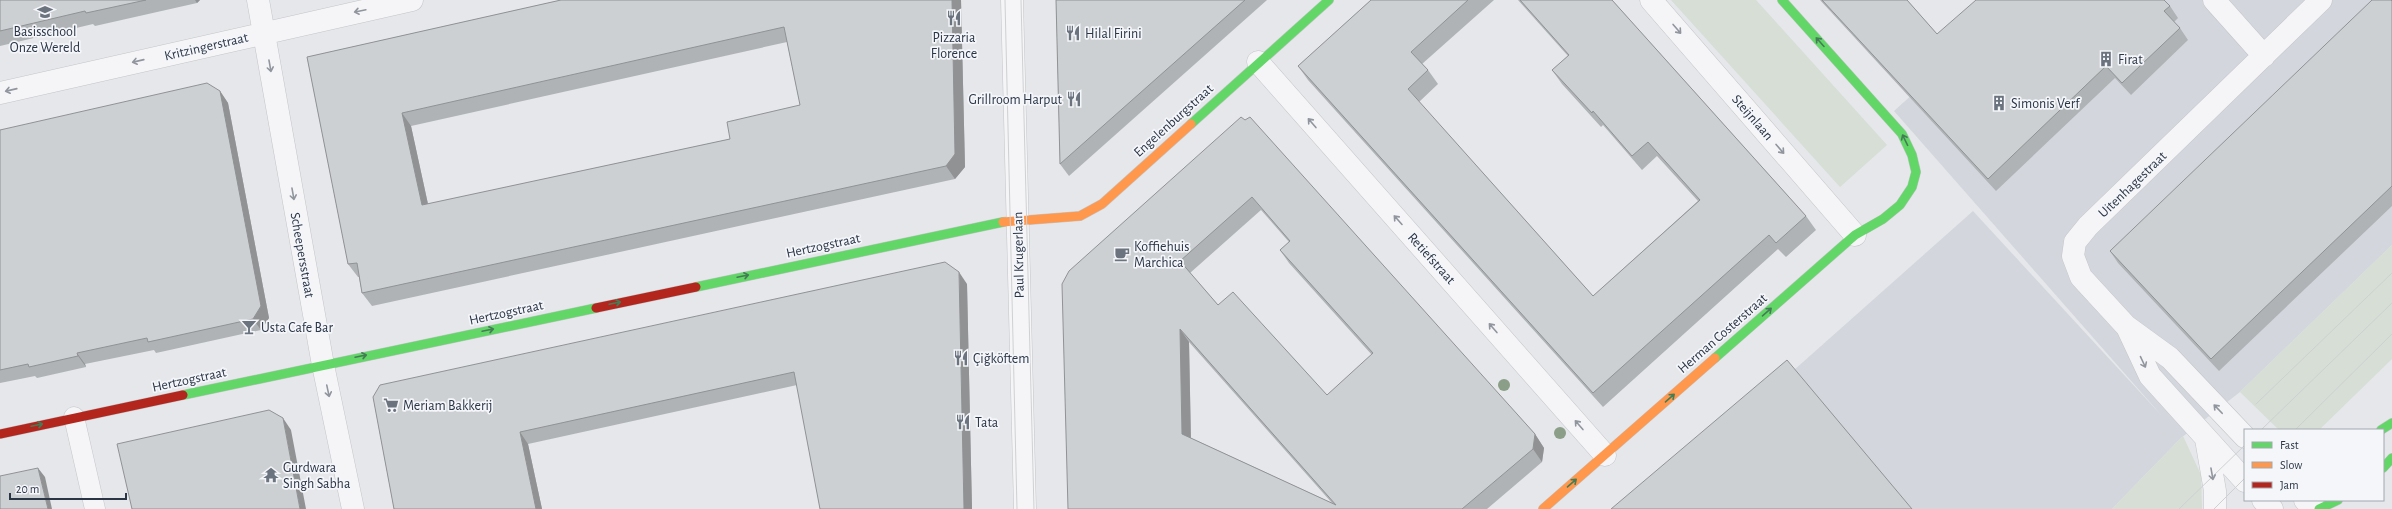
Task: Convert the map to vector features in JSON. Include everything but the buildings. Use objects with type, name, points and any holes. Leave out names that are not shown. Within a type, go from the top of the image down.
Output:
[{"type":"street","name":"Scheepersstraat","points":[[258,0],[323,364],[353,509]]},
{"type":"street","name":"Kritzingerstraat","points":[[0,93],[264,32],[412,0]]},
{"type":"street","name":"Paul Krugerlaan","points":[[1012,0],[1025,509]]},
{"type":"street","name":"Engelenburgstraat","points":[[1018,219],[1080,216],[1102,204],[1258,62],[1329,0]]},
{"type":"street","name":"Steijnlaan","points":[[1651,0],[1855,235]]},
{"type":"street","name":"Herman Costerstraat","points":[[1543,509],[1855,235],[1879,223],[1904,200],[1916,177],[1913,157],[1902,134],[1782,0]]},
{"type":"street","points":[[2214,0],[2264,56]]},
{"type":"street","name":"Uitenhagestraat","points":[[2244,436],[2170,358],[2126,326],[2081,278],[2073,256],[2075,242],[2088,226],[2321,0]]},
{"type":"street","name":"Retiefstraat","points":[[1258,62],[1605,455]]},
{"type":"street","name":"Hertzogstraat","points":[[0,434],[323,364],[1018,219]]},
{"type":"street","name":"Uitenhagestraat","points":[[2126,326],[2150,376],[2206,440],[2244,480]]},
{"type":"street","points":[[2383,429],[2392,423]]},
{"type":"street","points":[[2206,440],[2215,492],[2216,509]]},
{"type":"street","points":[[2384,467],[2392,458]]},
{"type":"street","points":[[2264,501],[2272,509]]},
{"type":"street","points":[[2306,501],[2316,509],[2336,501]]},
{"type":"lane","points":[[74,417],[95,509]]},
{"type":"shaded area","points":[[1671,0],[1756,0],[1887,145],[1840,187]]},
{"type":"shaded area","points":[[1999,0],[2392,0],[2392,245],[2240,392],[2181,438],[2112,509],[1631,509],[1794,370],[1973,211],[2162,416],[1894,111],[1967,45]]},
{"type":"shaded area","points":[[2392,245],[2392,359],[2320,429],[2278,429],[2240,392]]},
{"type":"shaded area","points":[[2183,436],[2201,475],[2202,509],[2112,509]]},
{"type":"tram line","points":[[1005,0],[1017,509]]},
{"type":"tram line","points":[[1021,0],[1034,509]]},
{"type":"tram line","points":[[2256,404],[2392,273]]},
{"type":"tram line","points":[[2262,429],[2392,303]]},
{"type":"tram line","points":[[2296,429],[2392,334]]},
{"type":"tram line","points":[[2179,509],[2244,446]]},
{"type":"tram line","points":[[2214,509],[2244,479]]},
{"type":"traffic: fast","points":[[1191,124],[1329,0]]},
{"type":"traffic: fast","points":[[1715,358],[1855,235],[1883,219],[1900,205],[1912,187],[1916,172],[1912,155],[1902,134],[1782,0]]},
{"type":"traffic: fast","points":[[696,287],[1003,222]]},
{"type":"traffic: fast","points":[[183,395],[596,308]]},
{"type":"traffic: fast","points":[[2383,429],[2392,423]]},
{"type":"traffic: fast","points":[[2384,467],[2392,458]]},
{"type":"traffic: fast","points":[[2319,509],[2336,501]]},
{"type":"traffic: slow","points":[[1003,222],[1080,216],[1102,204],[1191,124]]},
{"type":"traffic: slow","points":[[1543,509],[1715,358]]},
{"type":"traffic: jam","points":[[596,308],[696,287]]},
{"type":"traffic: jam","points":[[0,434],[183,395]]},
{"type":"place","name":"Basisschool Onze Wereld","points":[[45,12]]},
{"type":"place","name":"Pizzaria Florence","points":[[954,18]]},
{"type":"place","name":"Hilal Firini","points":[[1073,33]]},
{"type":"place","name":"Firat","points":[[2106,59]]},
{"type":"place","name":"Grillroom Harput","points":[[1074,99]]},
{"type":"place","name":"Simonis Verf","points":[[1999,103]]},
{"type":"place","name":"Koffiehuis Marchica","points":[[1122,254]]},
{"type":"place","name":"Usta Cafe Bar","points":[[249,327]]},
{"type":"place","name":"Çiğköftem","points":[[961,358]]},
{"type":"place","name":"Meriam Bakkerij","points":[[391,405]]},
{"type":"place","name":"Tata","points":[[963,422]]},
{"type":"place","name":"Gurdwara Singh Sabha","points":[[271,475]]}]
